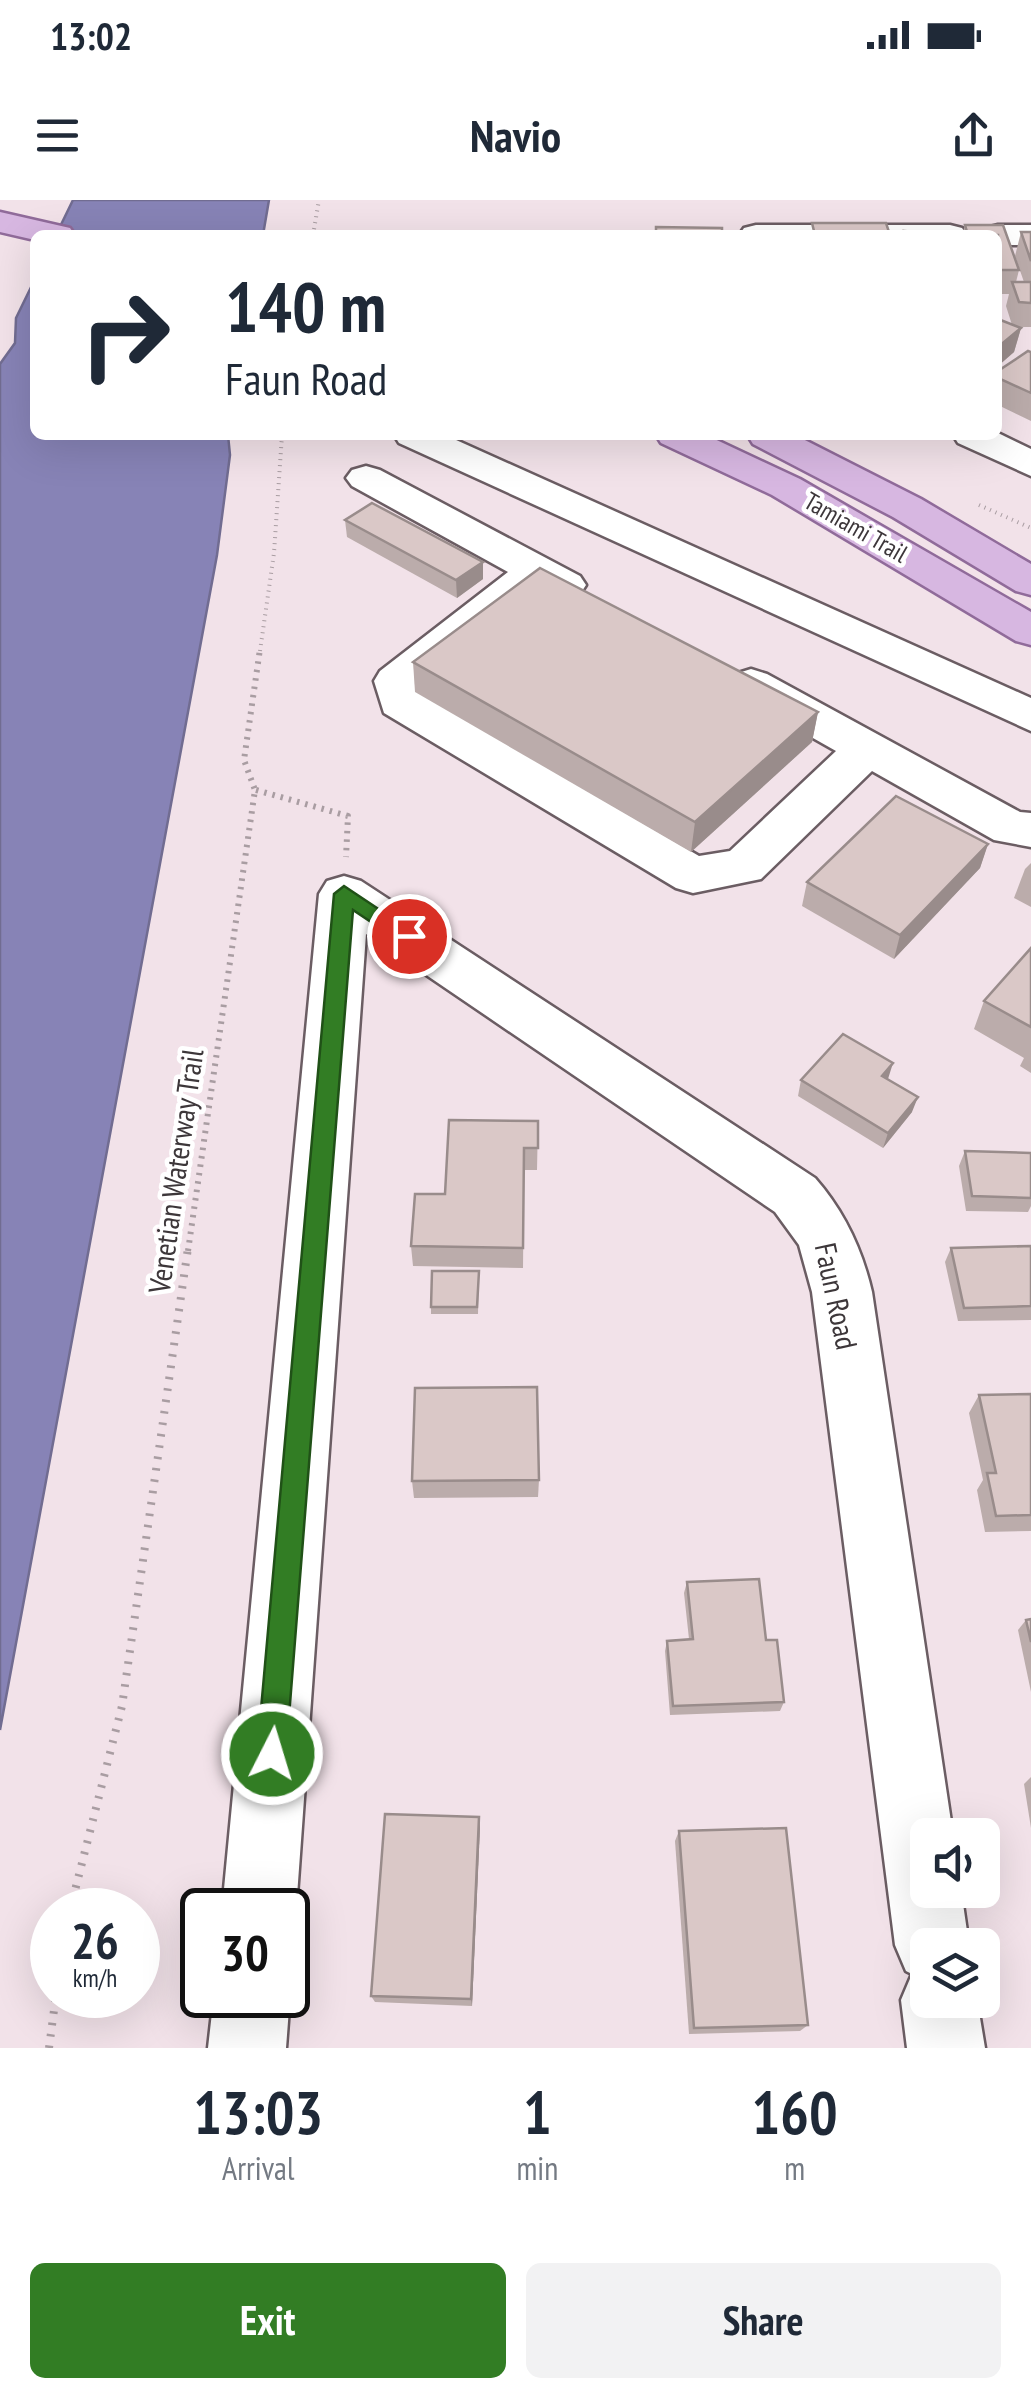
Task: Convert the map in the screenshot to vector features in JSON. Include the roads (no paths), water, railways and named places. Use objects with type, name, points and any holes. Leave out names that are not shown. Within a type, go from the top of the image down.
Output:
[{"type":"main road","points":[[0,222],[36,230]]},
{"type":"main road","points":[[0,251],[30,258]]},
{"type":"main road","name":"Tamiami Trail","points":[[684,440],[817,504],[1031,631]]},
{"type":"main road","name":"Tamiami Trail","points":[[774,440],[907,508],[1031,582]]},
{"type":"street","points":[[1002,235],[1031,235]]},
{"type":"street","points":[[424,440],[1031,716]]},
{"type":"street","points":[[982,440],[1031,464]]},
{"type":"street","points":[[366,478],[606,607]]},
{"type":"street","points":[[537,570],[396,681],[400,702],[694,875],[744,866],[868,748]]},
{"type":"street","points":[[710,662],[1010,828],[1031,830]]},
{"type":"street","name":"Faun Road","points":[[261,1888],[344,894],[796,1195],[820,1222],[836,1258],[842,1292],[930,1928]]},
{"type":"street","points":[[247,2048],[250,2018]]},
{"type":"street","points":[[942,2018],[946,2048]]}]
